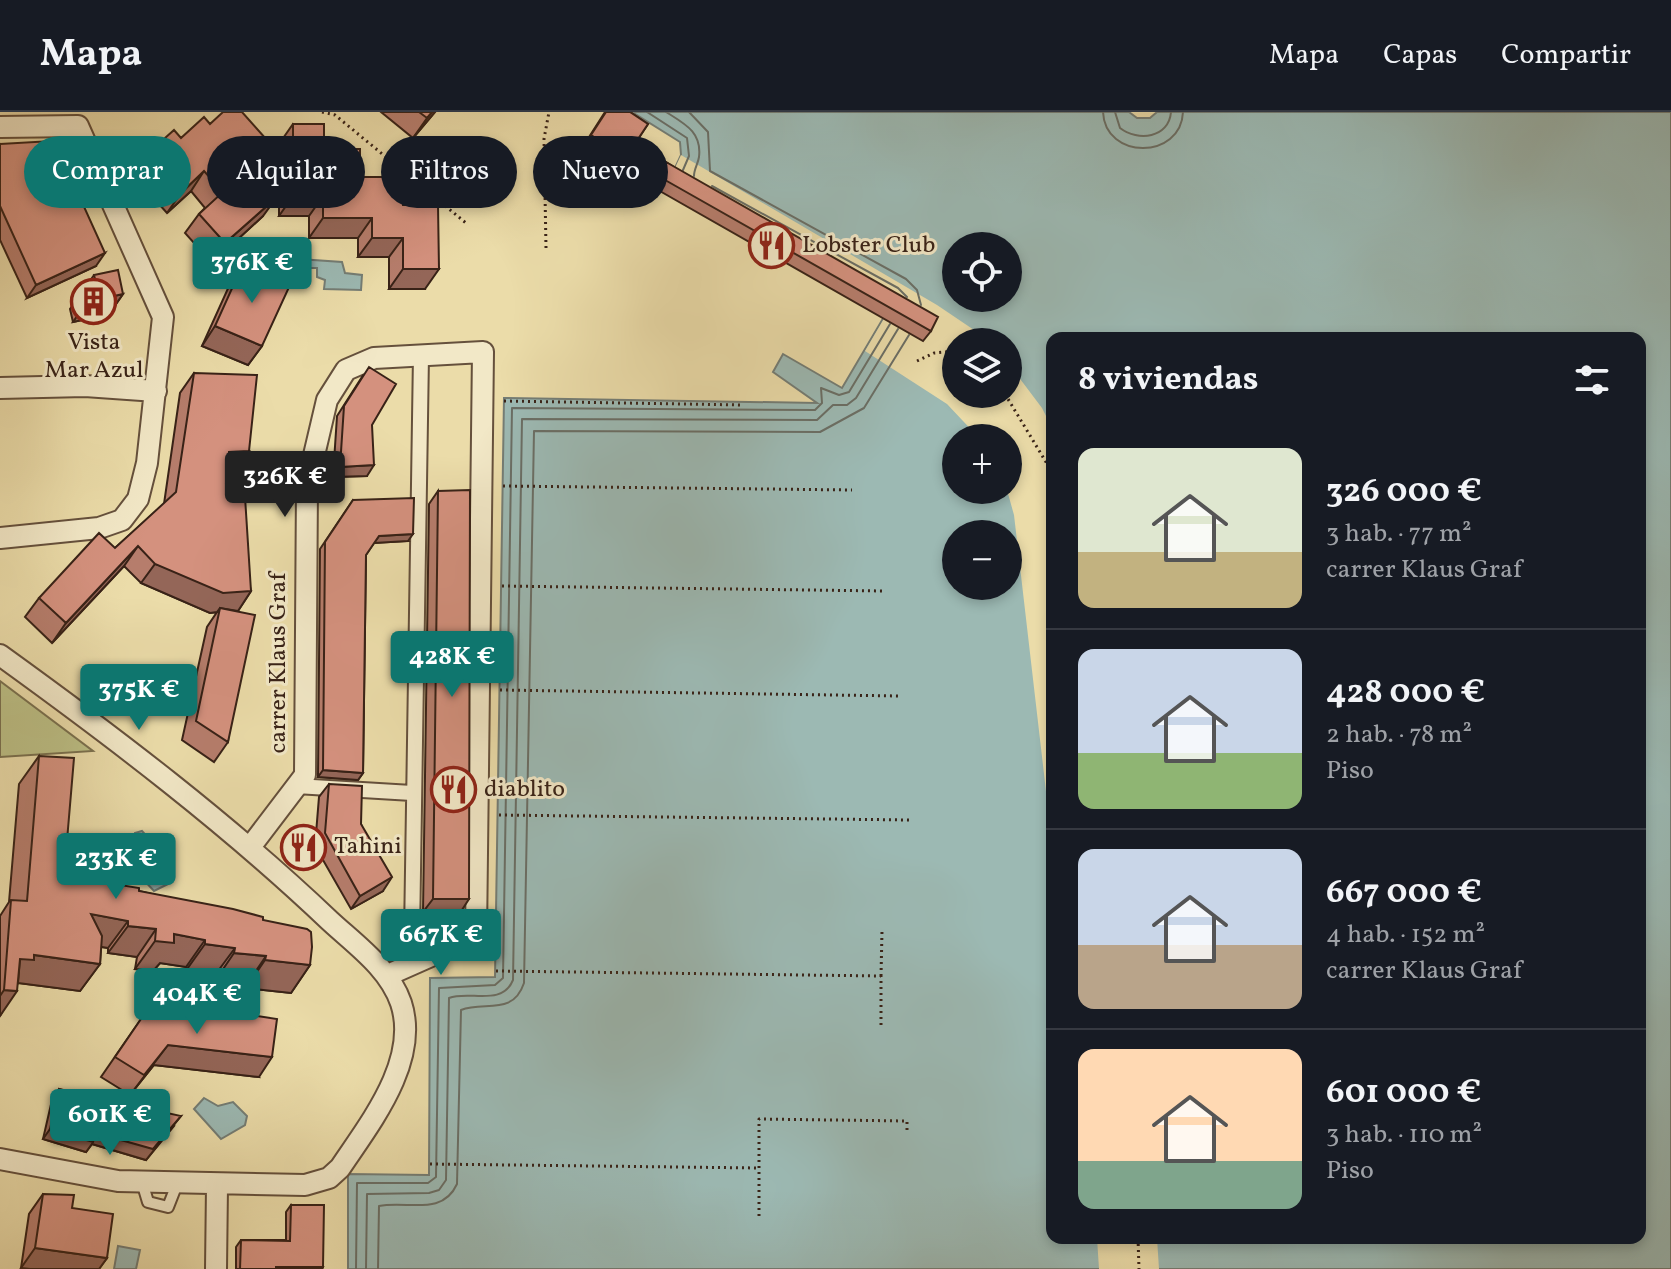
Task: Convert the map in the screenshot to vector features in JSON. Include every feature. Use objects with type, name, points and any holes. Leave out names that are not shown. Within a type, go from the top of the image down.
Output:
[{"type":"street","points":[[0,127],[82,119],[163,317],[147,463],[138,499],[122,520],[99,528],[0,538]]},
{"type":"street","name":"carrer Klaus Graf","points":[[251,846],[305,775],[307,485],[327,400],[346,370],[374,358],[483,352],[476,936],[425,960]]},
{"type":"street","points":[[388,975],[425,960],[412,935],[421,355]]},
{"type":"street","points":[[0,388],[85,386],[156,391]]},
{"type":"street","points":[[0,655],[251,846],[388,975],[402,1005],[399,1064],[390,1087],[340,1168],[329,1178],[305,1185],[217,1186],[118,1181],[0,1159]]},
{"type":"street","points":[[296,786],[412,793]]},
{"type":"street","points":[[216,1269],[217,1186]]},
{"type":"path","points":[[322,112],[335,115],[466,223]]},
{"type":"path","points":[[546,248],[544,139],[549,112]]},
{"type":"path","points":[[917,361],[942,352]]},
{"type":"path","points":[[504,401],[743,405]]},
{"type":"path","points":[[1013,408],[1046,462]]},
{"type":"path","points":[[503,486],[852,490]]},
{"type":"path","points":[[502,586],[885,591]]},
{"type":"path","points":[[500,690],[899,696]]},
{"type":"path","points":[[499,815],[910,820]]},
{"type":"path","points":[[881,1028],[882,931]]},
{"type":"path","points":[[496,971],[881,976]]},
{"type":"path","points":[[759,1216],[759,1119],[907,1121],[907,1133]]},
{"type":"path","points":[[430,1164],[759,1168]]},
{"type":"path","points":[[1138,1244],[1139,1269]]},
{"type":"green space","points":[[0,681],[93,751],[0,757]]},
{"type":"water","points":[[632,112],[1129,112],[1137,118],[1150,118],[1157,112],[1671,112],[1671,1269],[348,1269],[348,1174],[429,1175],[430,978],[495,977],[504,398],[817,403],[773,372],[783,354],[842,388],[891,305],[668,183],[681,155],[680,142]]},
{"type":"water","points":[[268,246],[297,246],[299,259],[342,262],[345,273],[362,275],[361,290],[324,289],[325,280],[317,277],[317,268],[309,268],[306,285],[291,283],[290,271],[268,278]]},
{"type":"water","points":[[142,831],[151,841],[160,839],[167,844],[163,869],[172,882],[154,891],[130,865],[136,854],[135,833]]},
{"type":"water","points":[[204,1098],[218,1106],[233,1102],[247,1116],[245,1125],[221,1139],[194,1109]]},
{"type":"water","points":[[118,1246],[140,1250],[136,1269],[114,1269]]},
{"type":"pier","points":[[681,155],[971,328],[942,328],[942,401],[865,351],[892,305],[668,183]]},
{"type":"pier","points":[[1022,382],[1046,416],[1046,791],[1022,584],[1022,520],[1015,520],[1011,504],[1022,504],[1022,424],[966,424],[951,408],[1022,408]]},
{"type":"pier","points":[[1097,1244],[1157,1244],[1159,1269],[1099,1269]]},
{"type":"building","points":[[223,112],[242,112],[263,136],[207,136],[207,174],[204,171],[191,183],[191,136],[183,136],[204,117],[210,124]]},
{"type":"building","points":[[606,112],[630,112],[648,124],[640,136],[591,135]]},
{"type":"building","points":[[293,124],[324,124],[324,136],[293,136]]},
{"type":"building","points":[[24,143],[24,208],[85,208],[105,253],[36,285],[0,206],[0,144]]},
{"type":"building","points":[[668,163],[938,317],[931,331],[668,182]]},
{"type":"building","points":[[365,177],[381,177],[381,208],[438,208],[439,269],[403,269],[403,238],[372,238],[372,218],[323,218],[323,208],[365,208]]},
{"type":"building","points":[[207,207],[265,208],[225,243],[199,214]]},
{"type":"building","points":[[243,264],[290,285],[262,346],[215,326]]},
{"type":"building","points":[[118,270],[123,294],[87,302],[84,290],[97,287],[94,275]]},
{"type":"building","points":[[369,367],[396,384],[372,425],[374,465],[340,467],[344,406]]},
{"type":"building","points":[[194,373],[257,375],[249,451],[229,452],[226,483],[244,481],[251,591],[223,593],[155,564],[138,546],[66,623],[39,598],[99,533],[115,548],[176,492]]},
{"type":"building","points":[[470,490],[469,899],[433,899],[438,491]]},
{"type":"building","points":[[414,498],[413,534],[379,536],[366,555],[363,773],[323,770],[325,542],[353,500]]},
{"type":"building","points":[[220,608],[255,615],[228,742],[196,721]]},
{"type":"building","points":[[39,756],[74,758],[64,876],[139,888],[139,891],[233,909],[263,917],[263,920],[307,929],[311,932],[310,965],[234,953],[235,948],[205,944],[205,940],[174,934],[174,943],[155,941],[156,929],[128,926],[128,921],[91,914],[102,936],[100,964],[34,955],[34,960],[20,959],[17,991],[4,990],[11,900],[27,901]]},
{"type":"building","points":[[329,784],[362,786],[361,824],[392,877],[360,896],[325,833]]},
{"type":"building","points":[[169,1009],[215,1017],[216,1010],[277,1019],[272,1057],[168,1045],[144,1075],[115,1057],[141,1019]]},
{"type":"building","points":[[59,1089],[181,1116],[153,1149],[96,1133],[93,1142],[50,1129]]},
{"type":"building","points":[[43,1194],[74,1195],[72,1208],[113,1214],[107,1258],[35,1248]]},
{"type":"building","points":[[291,1205],[324,1205],[323,1267],[240,1269],[241,1240],[290,1241]]},
{"type":"place","name":"Lobster Club","points":[[771,246]]},
{"type":"place","name":"Vista Mar Azul","points":[[94,301]]},
{"type":"place","name":"diablito","points":[[453,790]]},
{"type":"place","name":"Tahini","points":[[303,847]]}]
